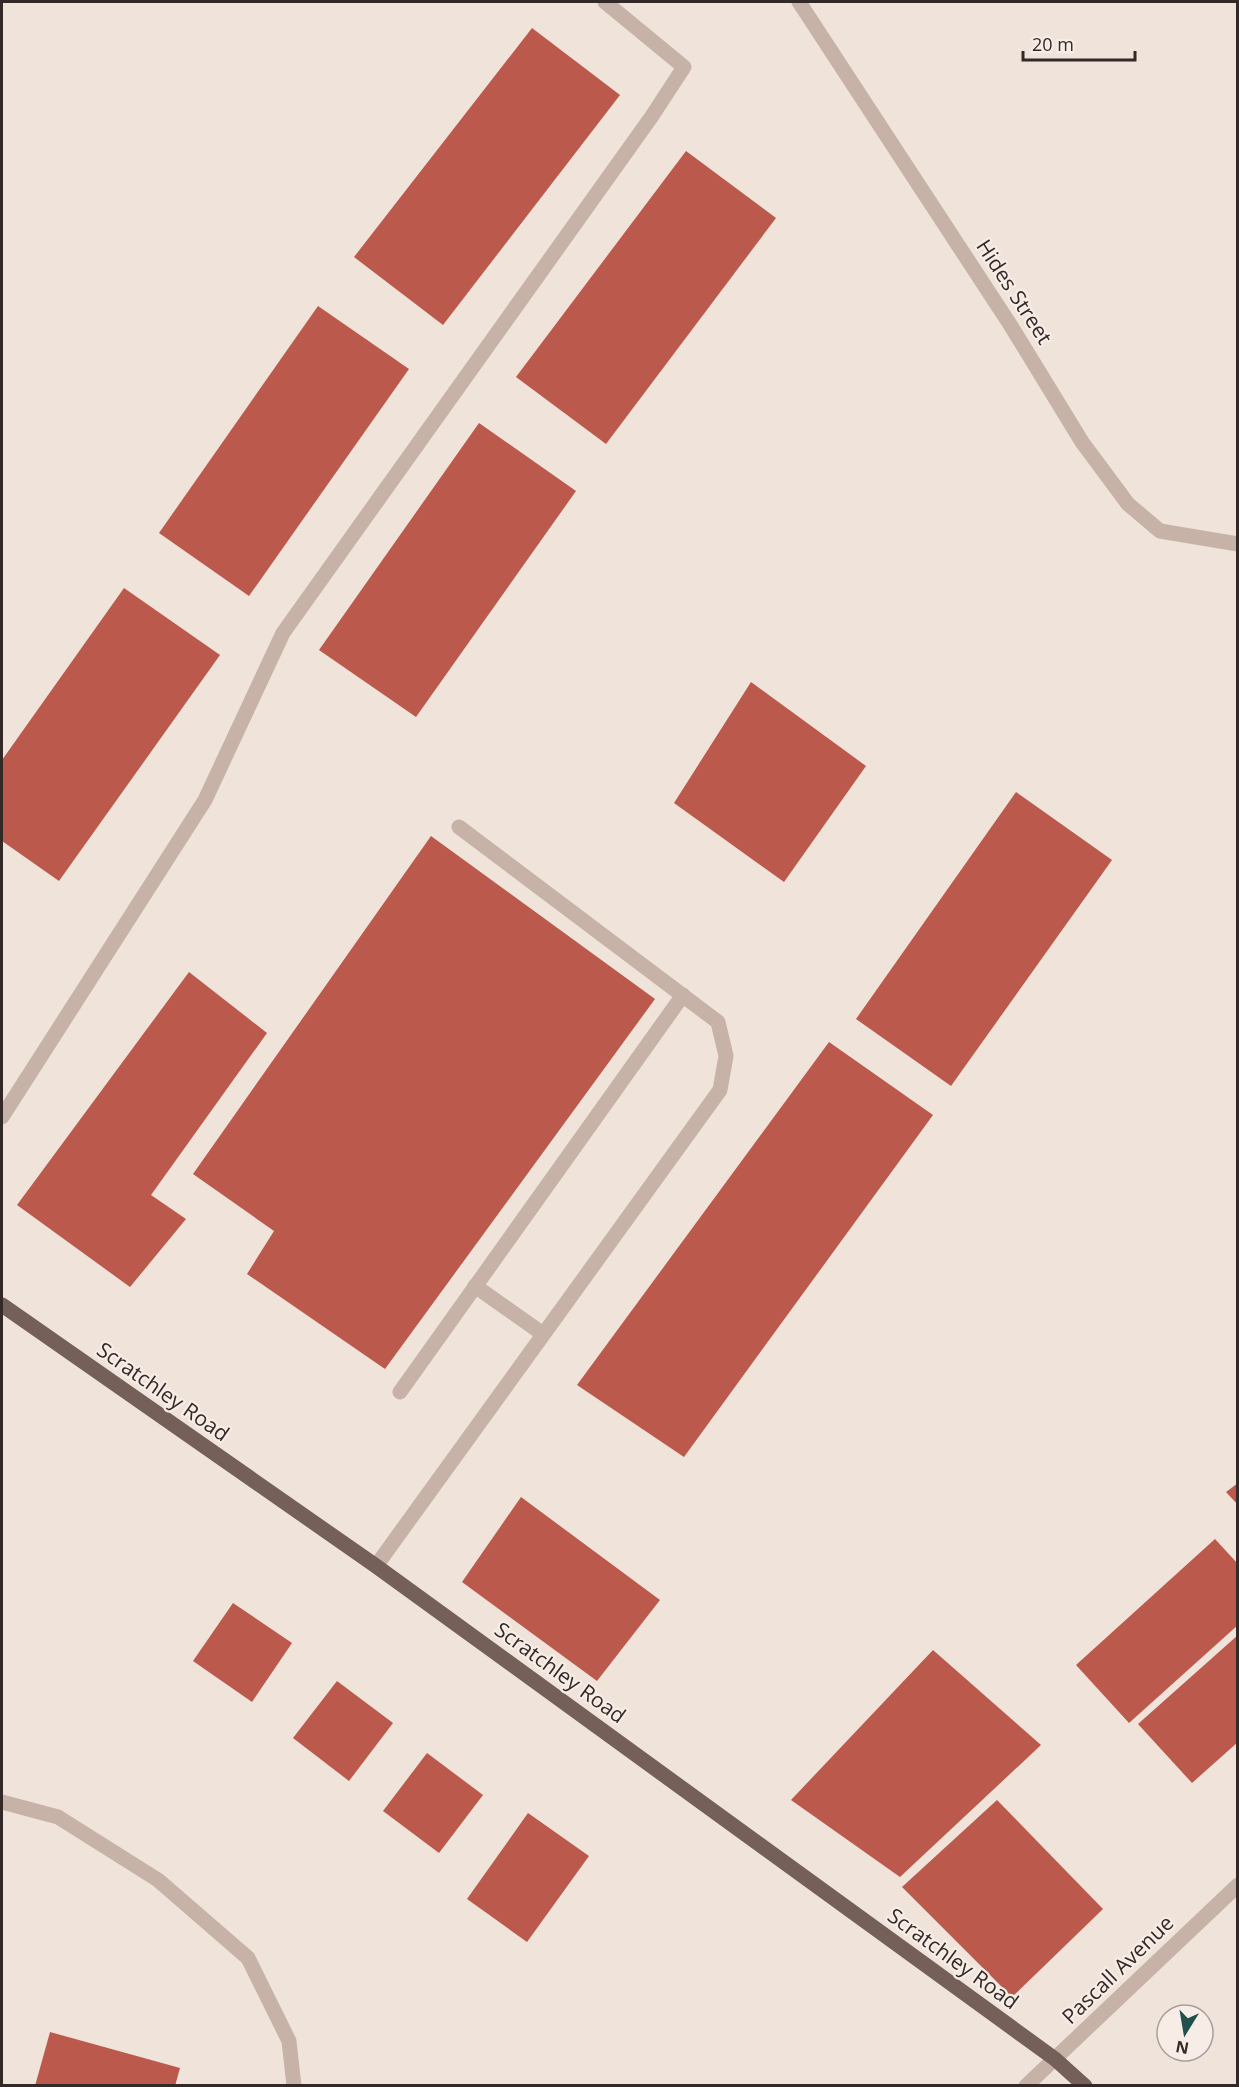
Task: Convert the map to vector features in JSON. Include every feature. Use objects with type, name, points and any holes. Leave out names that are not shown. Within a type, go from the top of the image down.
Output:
[{"type":"main road","name":"Scratchley Road","points":[[3,1309],[376,1566],[1055,2059],[1085,2085]]},
{"type":"street","points":[[2,1117],[205,800],[283,633],[652,116],[684,67],[605,2]]},
{"type":"street","name":"Hides Street","points":[[799,2],[1011,326],[1082,442],[1128,504],[1160,531],[1238,544]]},
{"type":"street","points":[[376,1566],[720,1090],[726,1056],[718,1022],[459,827]]},
{"type":"street","points":[[400,1392],[683,995]]},
{"type":"street","points":[[475,1286],[543,1334]]},
{"type":"street","points":[[2,1802],[58,1817],[158,1880],[248,1958],[290,2041],[294,2085]]},
{"type":"street","name":"Pascall Avenue","points":[[1026,2085],[1238,1885]]},
{"type":"building","points":[[532,28],[620,95],[443,325],[354,257]]},
{"type":"building","points":[[686,151],[776,218],[606,444],[516,377]]},
{"type":"building","points":[[318,306],[409,369],[249,596],[159,533]]},
{"type":"building","points":[[479,423],[576,491],[416,717],[319,650]]},
{"type":"building","points":[[124,588],[220,655],[59,881],[2,841],[2,760]]},
{"type":"building","points":[[751,682],[866,766],[784,882],[674,803]]},
{"type":"building","points":[[1016,792],[1112,860],[951,1086],[856,1019]]},
{"type":"building","points":[[431,836],[655,999],[385,1369],[247,1274],[274,1231],[193,1174]]},
{"type":"building","points":[[189,972],[267,1033],[151,1195],[186,1219],[130,1287],[17,1205]]},
{"type":"building","points":[[829,1042],[933,1115],[684,1457],[577,1385]]},
{"type":"building","points":[[1238,1483],[1238,1505],[1226,1492]]},
{"type":"building","points":[[521,1497],[660,1600],[597,1681],[462,1582]]},
{"type":"building","points":[[1215,1539],[1238,1564],[1238,1625],[1129,1723],[1076,1665]]},
{"type":"building","points":[[233,1603],[292,1643],[252,1702],[193,1661]]},
{"type":"building","points":[[1238,1635],[1238,1742],[1192,1783],[1138,1724]]},
{"type":"building","points":[[933,1650],[1041,1745],[900,1877],[791,1800]]},
{"type":"building","points":[[337,1681],[393,1723],[349,1781],[293,1738]]},
{"type":"building","points":[[427,1753],[483,1795],[439,1853],[383,1811]]},
{"type":"building","points":[[997,1800],[1103,1909],[1012,1997],[902,1887]]},
{"type":"building","points":[[528,1813],[589,1856],[527,1942],[467,1899]]},
{"type":"building","points":[[50,2032],[180,2068],[175,2086],[35,2086]]}]
